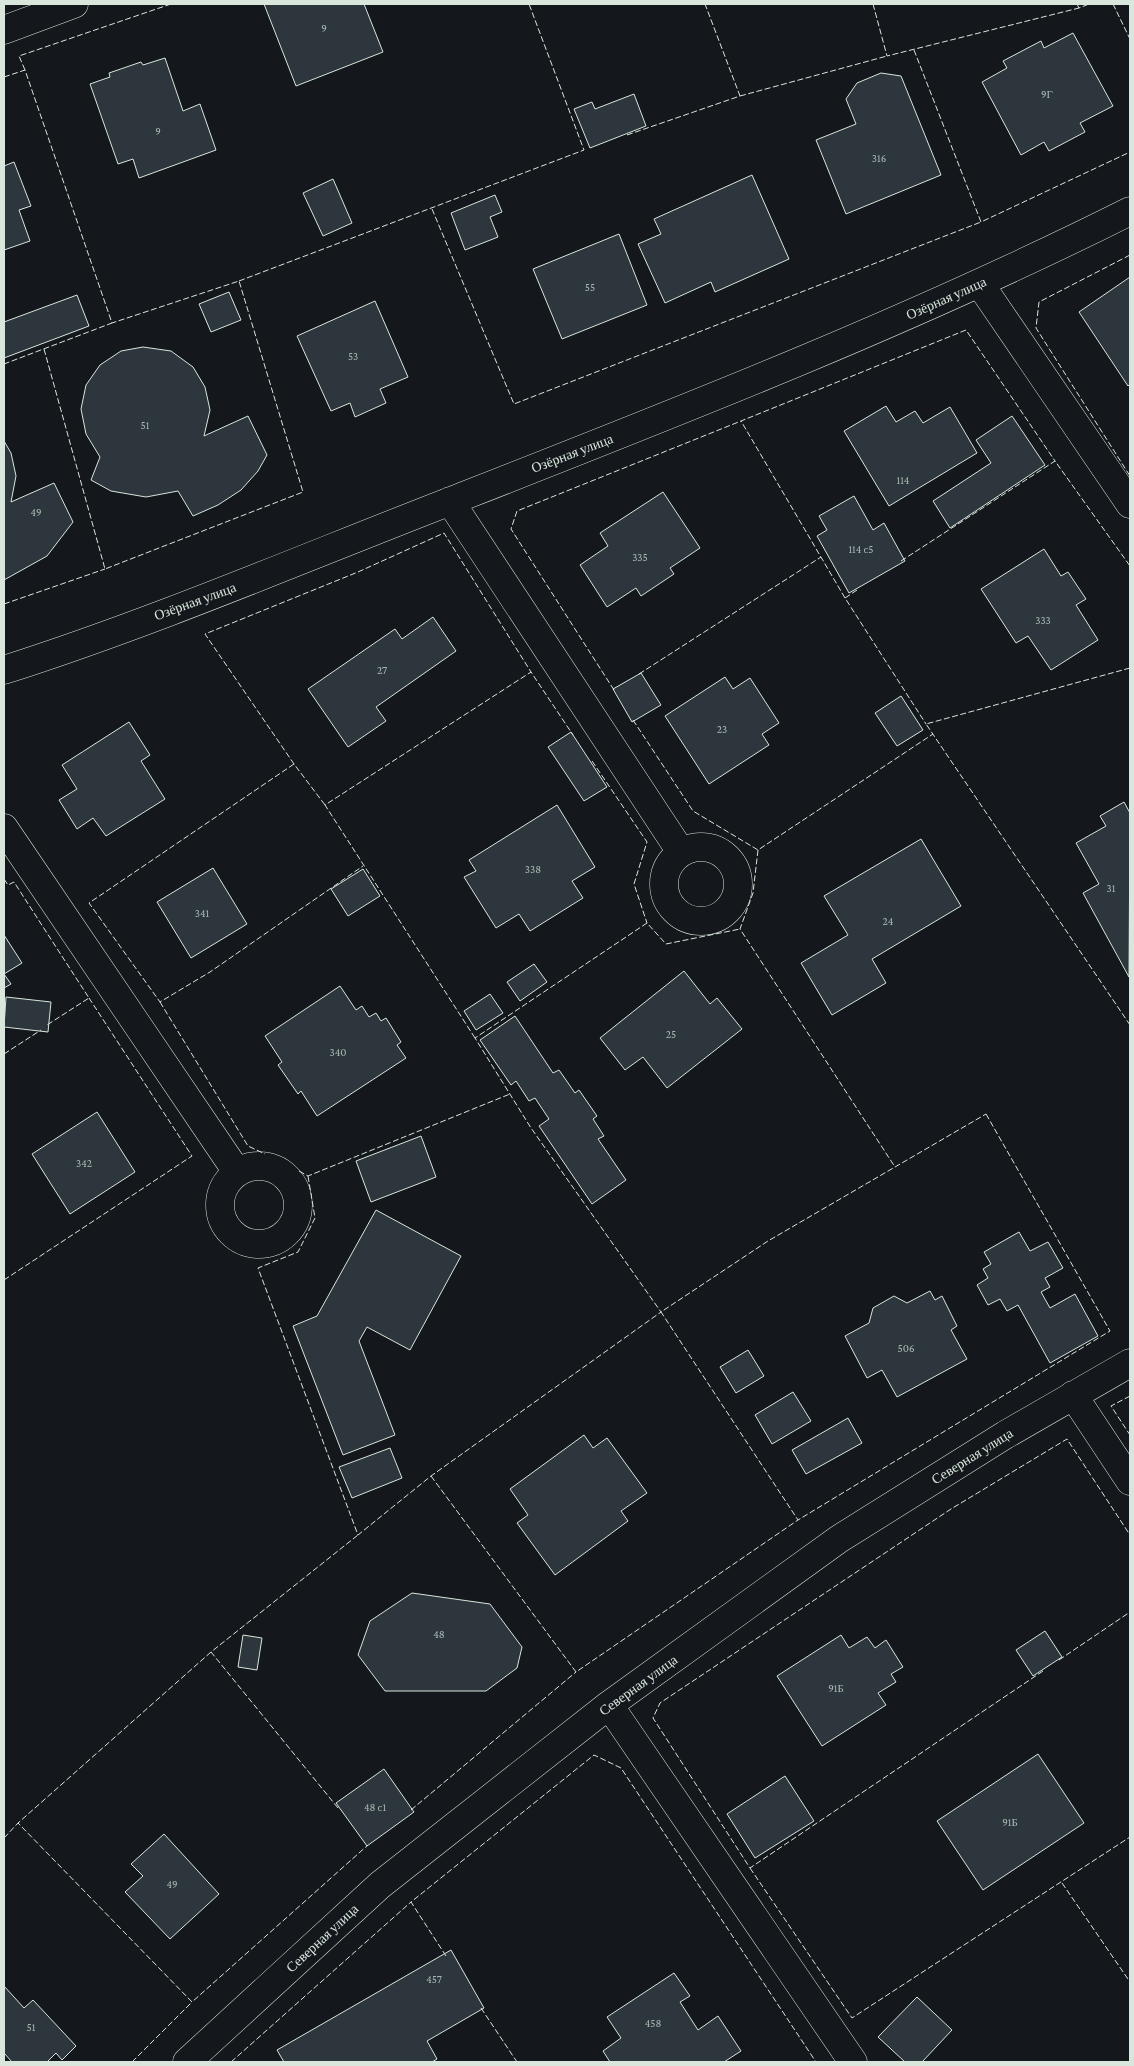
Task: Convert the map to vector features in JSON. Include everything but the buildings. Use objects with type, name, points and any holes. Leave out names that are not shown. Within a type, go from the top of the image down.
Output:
[{"type":"street","points":[[4,30],[74,4]]},
{"type":"street","name":"Озёрная улица","points":[[4,670],[316,556],[450,501],[711,399],[980,284],[1130,211]]},
{"type":"street","points":[[980,284],[1130,504]]},
{"type":"street","points":[[450,501],[681,852]]},
{"type":"street","points":[[4,828],[237,1172]]},
{"type":"street","name":"Северная улица","points":[[187,2062],[380,1885],[609,1705],[839,1539],[1073,1395],[1130,1363]]},
{"type":"street","points":[[1073,1395],[1130,1481]]},
{"type":"street","points":[[609,1705],[853,2062]]},
{"type":"fence","points":[[25,70],[19,56],[171,4]]},
{"type":"fence","points":[[239,281],[584,150],[529,4]]},
{"type":"fence","points":[[627,135],[740,96],[705,4]]},
{"type":"fence","points":[[873,4],[887,56],[1079,8]]},
{"type":"fence","points":[[1077,4],[1079,8],[1089,4]]},
{"type":"fence","points":[[1113,4],[1130,39]]},
{"type":"fence","points":[[914,50],[981,222],[1130,152]]},
{"type":"fence","points":[[740,96],[887,56]]},
{"type":"fence","points":[[4,77],[25,70],[112,323],[4,364]]},
{"type":"fence","points":[[432,209],[514,404],[981,222]]},
{"type":"fence","points":[[1130,255],[1039,302],[1036,328],[1130,476]]},
{"type":"fence","points":[[44,349],[105,569],[303,492],[239,281],[112,323]]},
{"type":"fence","points":[[845,598],[741,421],[966,330],[1055,461]]},
{"type":"fence","points":[[614,690],[511,529],[517,511],[741,421]]},
{"type":"fence","points":[[901,561],[1055,461],[1130,566]]},
{"type":"fence","points":[[325,805],[294,764],[205,634],[358,572],[444,533],[531,672]]},
{"type":"fence","points":[[639,674],[821,557]]},
{"type":"fence","points":[[4,604],[105,569]]},
{"type":"fence","points":[[857,590],[845,598],[926,724]]},
{"type":"fence","points":[[1130,668],[926,724],[1130,1025]]},
{"type":"fence","points":[[475,1038],[325,805],[531,672],[573,735]]},
{"type":"fence","points":[[633,720],[693,811],[758,850],[933,734]]},
{"type":"fence","points":[[592,761],[647,842],[634,884],[647,923]]},
{"type":"fence","points":[[294,764],[89,903],[160,1002],[210,972],[363,866]]},
{"type":"fence","points":[[758,850],[753,893],[740,929],[895,1167]]},
{"type":"fence","points":[[4,879],[8,885],[14,882],[89,998],[47,1025]]},
{"type":"fence","points":[[308,1176],[315,1218],[298,1252],[258,1268],[358,1535],[431,1476],[661,1312],[531,1128],[475,1038],[647,923],[666,944],[740,929]]},
{"type":"fence","points":[[4,1280],[192,1156],[89,998]]},
{"type":"fence","points":[[160,1002],[248,1146],[265,1154]]},
{"type":"fence","points":[[4,1054],[41,1030]]},
{"type":"fence","points":[[299,1171],[308,1176],[510,1094]]},
{"type":"fence","points":[[986,1114],[1110,1331],[798,1520],[661,1312],[768,1241],[986,1114]]},
{"type":"fence","points":[[1130,1396],[1111,1406],[1130,1435]]},
{"type":"fence","points":[[1043,1671],[750,1868],[653,1718],[660,1703],[951,1509],[1067,1439],[1130,1535]]},
{"type":"fence","points":[[431,1476],[576,1672],[798,1520]]},
{"type":"fence","points":[[338,1808],[211,1652],[358,1535]]},
{"type":"fence","points":[[1059,1660],[1130,1612]]},
{"type":"fence","points":[[211,1652],[18,1823],[192,2002],[368,1845]]},
{"type":"fence","points":[[411,1810],[576,1672]]},
{"type":"fence","points":[[446,1956],[411,1902],[594,1755],[621,1768],[816,2062]]},
{"type":"fence","points":[[4,1838],[18,1823]]},
{"type":"fence","points":[[750,1868],[852,2018],[1130,1837]]},
{"type":"fence","points":[[1062,1883],[1130,1982]]},
{"type":"fence","points":[[231,2062],[411,1902]]},
{"type":"fence","points":[[132,2062],[192,2002]]},
{"type":"fence","points":[[481,2008],[517,2062]]}]
